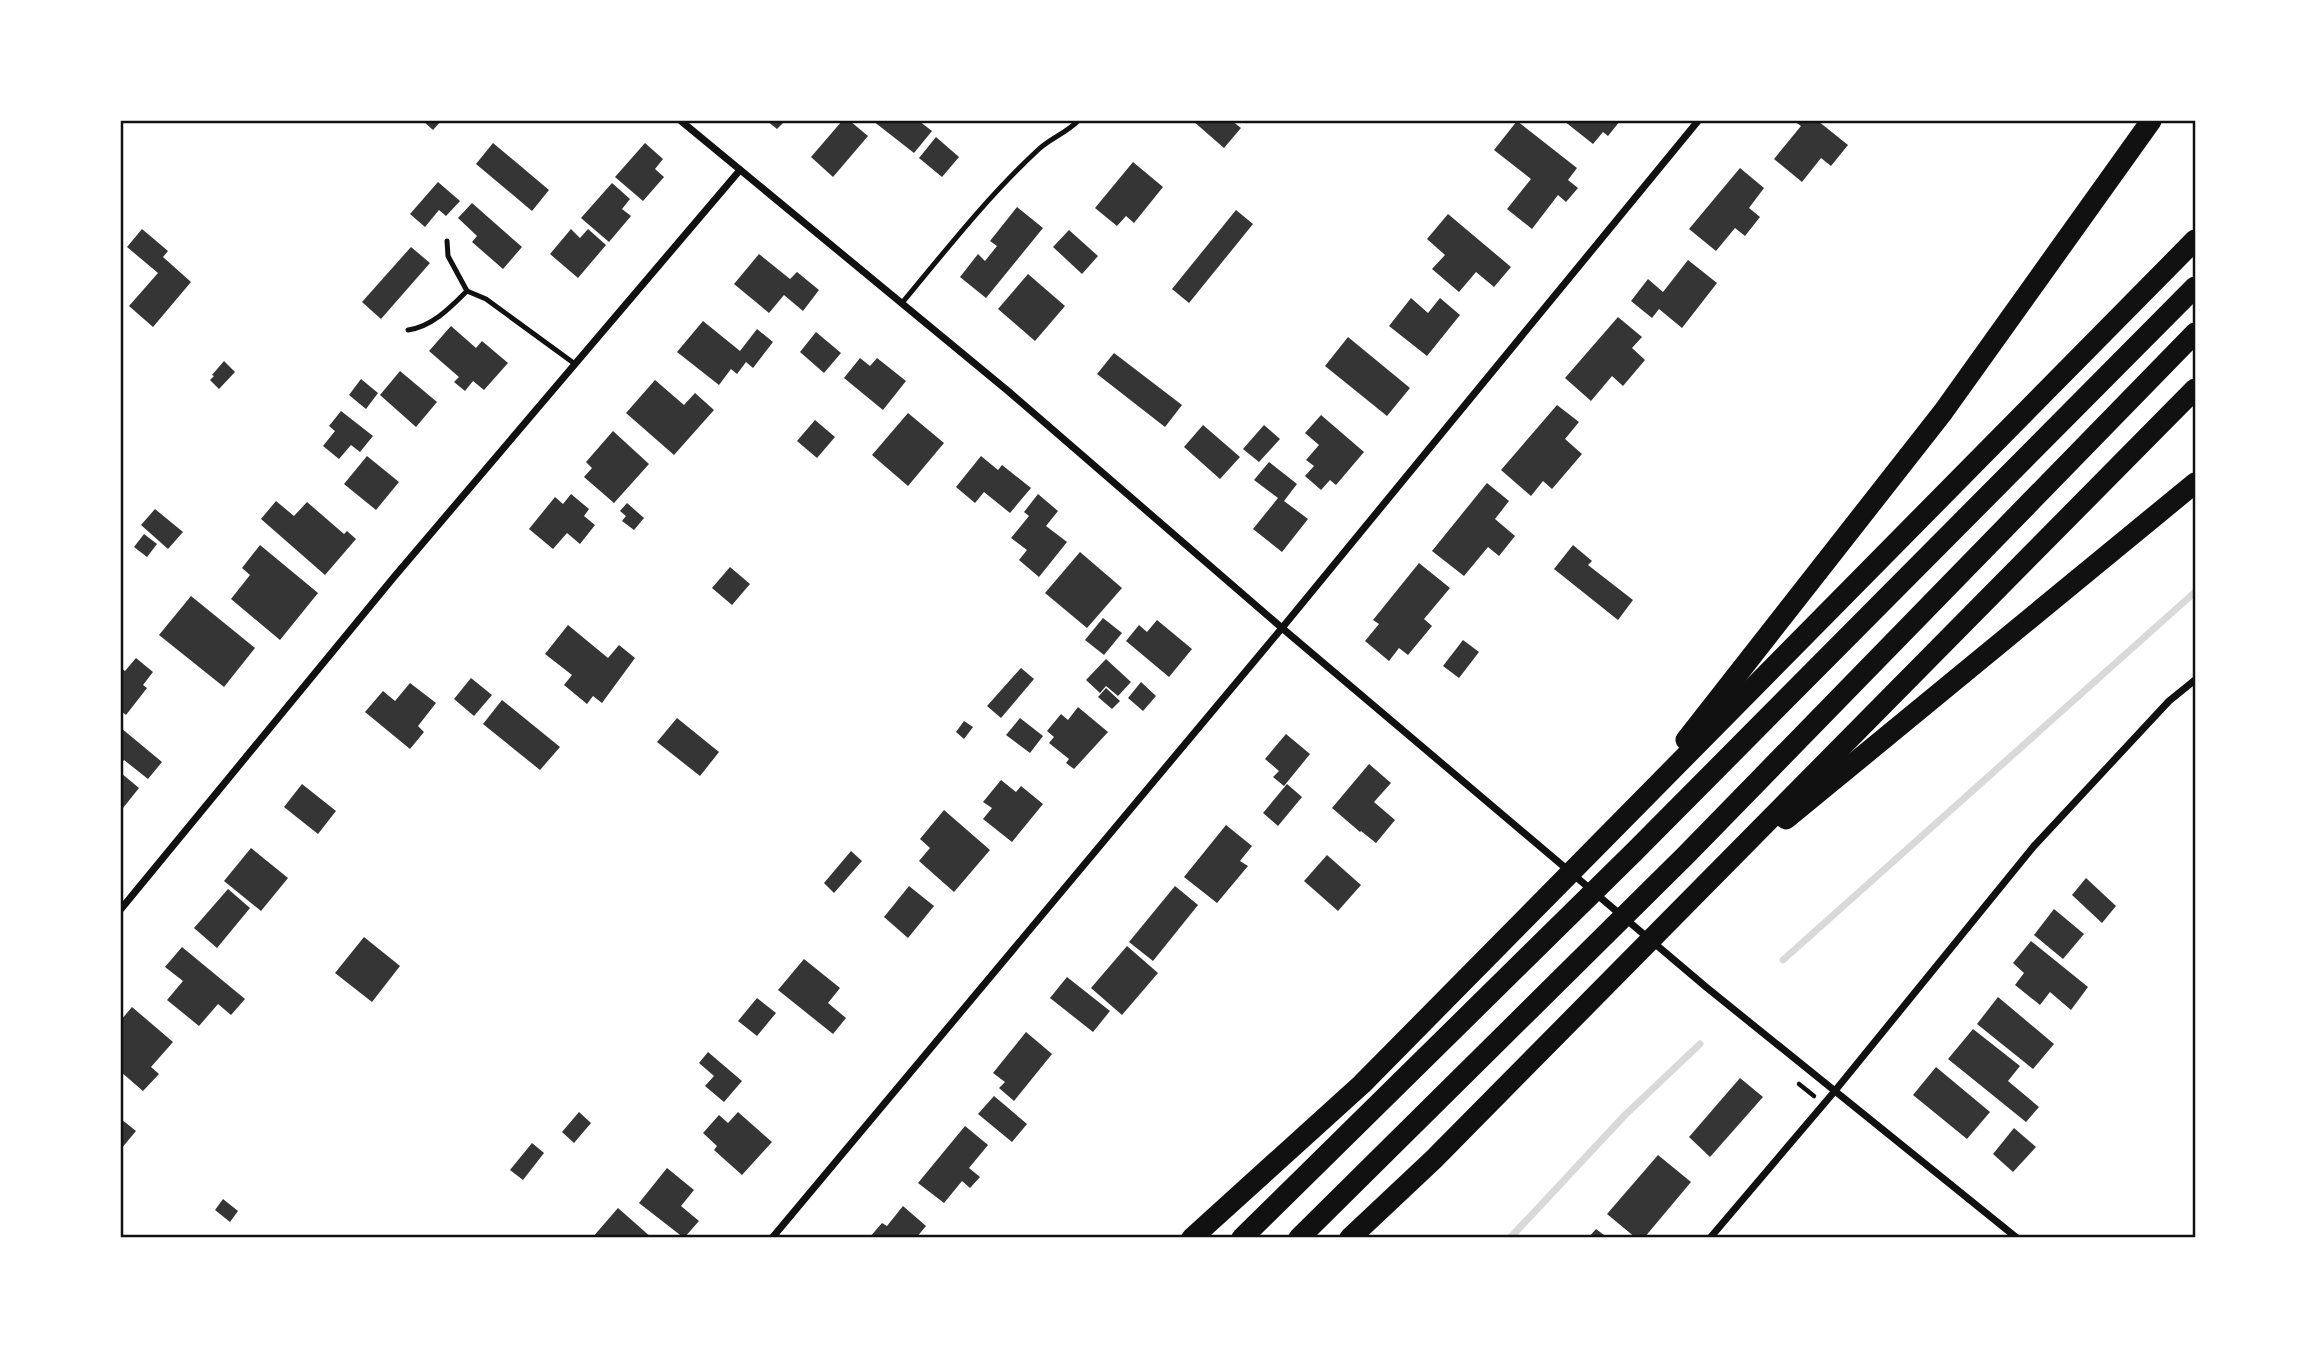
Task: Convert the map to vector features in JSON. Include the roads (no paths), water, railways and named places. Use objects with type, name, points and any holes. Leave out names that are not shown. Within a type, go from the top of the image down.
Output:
[{"type":"highway","points":[[1624,818],[1943,412],[2151,121]]},
{"type":"highway","points":[[1192,1238],[1362,1084],[2195,240]]},
{"type":"highway","points":[[1242,1238],[1634,852],[2195,287]]},
{"type":"highway","points":[[1299,1238],[1687,854],[2195,333]]},
{"type":"highway","points":[[1350,1238],[1434,1159],[2195,389]]},
{"type":"highway","points":[[1698,891],[2195,483]]},
{"type":"street","points":[[681,121],[1019,400],[1282,628],[1706,988],[2017,1238]]},
{"type":"street","points":[[772,1238],[1282,628],[1698,121]]},
{"type":"street","points":[[121,909],[394,577],[740,170]]},
{"type":"street","points":[[1710,1238],[1834,1092],[2034,846],[2169,701],[2195,680]]},
{"type":"lane","points":[[902,303],[994,194],[1041,147],[1078,121]]},
{"type":"lane","points":[[447,241],[449,256],[467,291],[486,299],[575,364]]},
{"type":"lane","points":[[408,330],[418,329],[446,312],[467,291]]},
{"type":"waterway","points":[[1783,960],[2195,592]]},
{"type":"waterway","points":[[1510,1238],[1625,1115],[1700,1044]]}]
